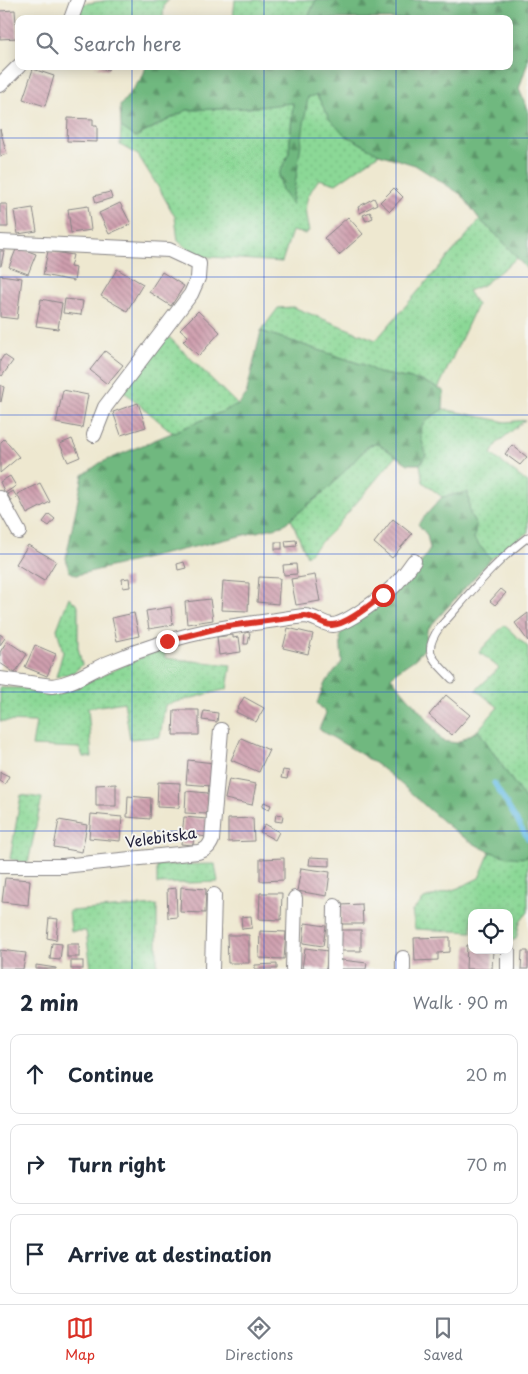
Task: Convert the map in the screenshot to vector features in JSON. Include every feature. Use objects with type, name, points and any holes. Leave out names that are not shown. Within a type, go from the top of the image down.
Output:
[{"type":"street","points":[[72,15],[78,0]]},
{"type":"street","points":[[0,85],[15,70]]},
{"type":"street","points":[[0,242],[169,250],[199,264],[198,278],[191,294],[105,407],[94,435]]},
{"type":"street","points":[[0,498],[19,532]]},
{"type":"street","points":[[0,680],[52,686],[68,683],[108,663],[167,641],[221,627],[304,616],[316,618],[329,625],[336,625],[356,614],[394,586],[414,561]]},
{"type":"street","name":"Velebitska","points":[[0,866],[64,866],[189,853],[209,847],[212,840],[221,730]]},
{"type":"street","points":[[212,969],[214,895]]},
{"type":"street","points":[[294,969],[295,898]]},
{"type":"street","points":[[334,969],[335,906]]},
{"type":"street","points":[[508,954],[508,969]]},
{"type":"lane","points":[[452,679],[434,659],[429,649],[432,638],[509,551],[528,538]]},
{"type":"green space","points":[[110,0],[169,0],[164,5],[163,15],[78,15],[83,4]]},
{"type":"green space","points":[[235,0],[316,0],[309,15],[233,15]]},
{"type":"green space","points":[[316,0],[528,0],[528,61],[519,89],[528,110],[528,271],[501,239],[480,220],[462,195],[415,165],[379,154],[345,135],[330,120],[317,95],[308,97],[292,205],[282,191],[279,174],[289,153],[293,103],[249,108],[187,110],[135,137],[121,127],[120,106],[143,76],[145,70],[513,70],[513,15],[309,15]]},
{"type":"green space","points":[[317,95],[330,120],[345,134],[379,154],[336,184],[319,179],[310,192],[306,204],[309,231],[305,234],[292,231],[282,262],[197,256],[178,241],[175,217],[138,155],[120,145],[121,127],[136,137],[187,110],[249,108],[293,102],[289,153],[279,174],[282,191],[308,97]]},
{"type":"green space","points":[[480,220],[501,239],[517,258],[483,285],[468,291],[477,305],[438,389],[423,381],[378,373],[367,366],[261,331],[278,308],[293,307],[376,340]]},
{"type":"green space","points":[[261,331],[367,366],[378,373],[423,381],[444,391],[443,409],[428,419],[421,427],[421,437],[426,455],[420,464],[408,464],[378,444],[369,445],[330,487],[282,526],[76,575],[69,571],[66,558],[83,475],[100,463],[238,405],[246,395]]},
{"type":"green space","points":[[166,334],[238,405],[173,433],[122,390]]},
{"type":"green space","points":[[443,409],[506,422],[525,420],[497,443],[491,454],[528,483],[528,532],[491,559],[474,539],[476,524],[470,514],[468,492],[442,497],[423,482],[420,464],[426,455],[420,432],[421,427],[428,419]]},
{"type":"green space","points":[[377,443],[396,456],[335,528],[307,556],[291,519],[330,487],[369,445]]},
{"type":"green space","points":[[468,492],[470,514],[476,524],[474,539],[491,559],[427,630],[426,647],[415,659],[391,677],[430,723],[442,741],[457,743],[478,730],[528,804],[528,857],[507,856],[487,850],[467,840],[430,811],[397,780],[358,752],[319,729],[326,713],[317,703],[325,683],[342,662],[340,634],[401,586],[421,562],[430,549],[427,535],[418,524],[442,497]]},
{"type":"green space","points":[[69,597],[78,606],[78,647],[82,665],[74,672],[56,677],[63,652],[57,629]]},
{"type":"green space","points":[[504,625],[528,647],[528,804],[478,730],[498,707],[476,690],[499,668],[479,652]]},
{"type":"green space","points":[[165,647],[165,658],[231,665],[227,689],[165,705],[160,737],[130,739],[124,702],[88,708],[92,757],[83,757],[80,748],[32,746],[36,722],[0,721],[0,688],[30,688],[56,694],[70,690]]},
{"type":"green space","points":[[21,795],[42,798],[28,863],[10,859]]},
{"type":"green space","points":[[490,852],[521,858],[528,857],[528,912],[520,922],[516,939],[513,940],[513,909],[468,909],[468,932],[415,929],[412,911],[424,899],[458,888],[479,878]]},
{"type":"green space","points":[[215,864],[218,882],[157,884],[157,865]]},
{"type":"green space","points":[[157,905],[157,969],[91,969],[86,931],[71,931],[69,911]]},
{"type":"building","points":[[15,10],[15,38],[0,39],[0,11]]},
{"type":"building","points":[[33,70],[54,76],[45,106],[23,99]]},
{"type":"building","points":[[68,118],[93,119],[93,126],[97,126],[97,142],[67,141]]},
{"type":"building","points":[[0,129],[7,154],[0,156]]},
{"type":"building","points":[[394,188],[403,197],[390,211],[380,202]]},
{"type":"building","points":[[110,192],[112,198],[96,203],[94,196]]},
{"type":"building","points":[[374,198],[377,204],[360,213],[358,207]]},
{"type":"building","points":[[120,203],[131,224],[109,234],[99,213]]},
{"type":"building","points":[[0,204],[7,204],[8,227],[0,227]]},
{"type":"building","points":[[88,206],[91,230],[71,233],[68,209]]},
{"type":"building","points":[[33,208],[37,231],[18,234],[14,211]]},
{"type":"building","points":[[370,212],[373,218],[366,221],[363,215]]},
{"type":"building","points":[[348,217],[363,234],[339,255],[324,238]]},
{"type":"building","points":[[17,247],[36,254],[28,274],[9,267]]},
{"type":"building","points":[[0,251],[4,251],[1,266],[0,266]]},
{"type":"building","points":[[48,251],[73,255],[70,267],[76,268],[74,281],[43,275]]},
{"type":"building","points":[[117,269],[143,284],[127,311],[101,296]]},
{"type":"building","points":[[162,272],[184,286],[171,306],[149,292]]},
{"type":"building","points":[[0,275],[22,278],[17,319],[0,317]]},
{"type":"building","points":[[41,299],[62,303],[58,329],[36,326]]},
{"type":"building","points":[[65,299],[83,301],[81,315],[63,313]]},
{"type":"building","points":[[198,311],[220,332],[199,356],[183,341],[188,336],[180,329]]},
{"type":"building","points":[[105,351],[123,365],[107,384],[90,370]]},
{"type":"building","points":[[4,355],[13,361],[2,376],[0,374],[0,361]]},
{"type":"building","points":[[0,385],[4,387],[1,402],[0,401]]},
{"type":"building","points":[[63,390],[88,395],[82,428],[56,423]]},
{"type":"building","points":[[138,403],[146,427],[121,435],[113,412]]},
{"type":"building","points":[[4,439],[19,457],[0,473],[0,443]]},
{"type":"building","points":[[72,439],[80,457],[68,462],[60,444]]},
{"type":"building","points":[[512,445],[527,457],[520,465],[505,454]]},
{"type":"building","points":[[10,476],[16,486],[5,493],[0,482]]},
{"type":"building","points":[[40,483],[50,502],[27,514],[17,494]]},
{"type":"building","points":[[13,491],[17,497],[11,501],[7,494]]},
{"type":"building","points":[[49,514],[55,519],[49,526],[43,522]]},
{"type":"building","points":[[393,519],[412,534],[392,558],[374,543]]},
{"type":"building","points":[[296,540],[297,546],[286,547],[285,541]]},
{"type":"building","points":[[275,542],[282,542],[282,549],[275,549]]},
{"type":"building","points":[[28,545],[56,561],[44,581],[16,564]]},
{"type":"building","points":[[184,562],[186,568],[178,570],[177,564]]},
{"type":"building","points":[[296,564],[297,574],[284,575],[283,565]]},
{"type":"building","points":[[315,575],[320,601],[296,605],[291,579]]},
{"type":"building","points":[[259,577],[280,578],[278,604],[257,602]]},
{"type":"building","points":[[129,578],[130,587],[123,588],[122,579]]},
{"type":"building","points":[[223,581],[249,583],[248,611],[221,610]]},
{"type":"building","points":[[501,589],[506,593],[495,605],[490,601]]},
{"type":"building","points":[[210,599],[213,620],[187,624],[185,602]]},
{"type":"building","points":[[171,607],[173,625],[149,629],[146,611]]},
{"type":"building","points":[[134,613],[139,636],[117,641],[112,618]]},
{"type":"building","points":[[528,613],[528,641],[515,623]]},
{"type":"building","points":[[288,628],[313,634],[308,654],[283,648]]},
{"type":"building","points":[[245,632],[250,633],[248,644],[244,644]]},
{"type":"building","points":[[0,634],[5,638],[0,645]]},
{"type":"building","points":[[233,635],[233,638],[239,637],[241,652],[219,655],[217,637]]},
{"type":"building","points":[[7,641],[27,654],[15,673],[0,663],[0,652]]},
{"type":"building","points":[[35,645],[56,654],[47,676],[25,667]]},
{"type":"building","points":[[446,695],[470,715],[452,735],[429,715]]},
{"type":"building","points":[[244,697],[264,708],[256,722],[236,712]]},
{"type":"building","points":[[174,710],[199,710],[199,735],[173,735]]},
{"type":"building","points":[[204,711],[218,713],[217,722],[202,720]]},
{"type":"building","points":[[241,738],[269,750],[259,772],[231,760]]},
{"type":"building","points":[[188,760],[214,763],[212,786],[186,784]]},
{"type":"building","points":[[283,770],[289,771],[287,779],[281,778]]},
{"type":"building","points":[[0,772],[9,776],[5,784],[0,781]]},
{"type":"building","points":[[229,779],[256,784],[252,805],[225,799]]},
{"type":"building","points":[[158,782],[180,783],[179,808],[157,807]]},
{"type":"building","points":[[116,784],[116,806],[96,806],[96,785]]},
{"type":"building","points":[[186,791],[208,793],[207,814],[185,813]]},
{"type":"building","points":[[128,796],[151,798],[150,819],[127,817]]},
{"type":"building","points":[[264,802],[271,805],[269,810],[262,807]]},
{"type":"building","points":[[91,814],[122,817],[120,841],[89,838]]},
{"type":"building","points":[[276,814],[283,815],[282,822],[275,821]]},
{"type":"building","points":[[184,817],[207,819],[206,837],[194,835],[193,845],[181,844]]},
{"type":"building","points":[[253,818],[254,841],[228,842],[228,819]]},
{"type":"building","points":[[59,820],[87,825],[82,852],[54,847]]},
{"type":"building","points":[[265,824],[279,832],[275,840],[260,832]]},
{"type":"building","points":[[310,857],[330,858],[330,866],[309,865]]},
{"type":"building","points":[[284,858],[284,880],[260,881],[260,859]]},
{"type":"building","points":[[301,868],[330,872],[327,896],[297,891]]},
{"type":"building","points":[[5,878],[30,880],[28,905],[2,902]]},
{"type":"building","points":[[181,887],[206,889],[205,913],[180,912]]},
{"type":"building","points":[[176,888],[177,917],[168,918],[167,889]]},
{"type":"building","points":[[260,893],[282,893],[281,920],[259,919]]},
{"type":"building","points":[[362,904],[363,924],[341,924],[341,905]]},
{"type":"building","points":[[251,916],[252,928],[242,929],[241,917]]},
{"type":"building","points":[[49,918],[58,919],[56,940],[47,938]]},
{"type":"building","points":[[305,923],[326,926],[323,946],[303,943]]},
{"type":"building","points":[[341,930],[361,930],[361,951],[341,951]]},
{"type":"building","points":[[260,931],[286,932],[284,959],[259,958]]},
{"type":"building","points":[[227,935],[249,935],[249,963],[228,963]]},
{"type":"building","points":[[450,937],[450,952],[438,953],[438,960],[415,961],[414,938]]},
{"type":"building","points":[[52,943],[62,944],[60,960],[50,959]]},
{"type":"building","points":[[67,944],[79,944],[79,957],[67,957]]},
{"type":"building","points":[[467,945],[468,954],[493,954],[492,969],[466,969]]},
{"type":"building","points":[[305,948],[328,951],[326,969],[302,969]]},
{"type":"building","points":[[0,950],[26,953],[23,969],[0,969]]},
{"type":"building","points":[[522,951],[528,951],[528,969],[521,969]]},
{"type":"building","points":[[342,960],[367,963],[366,969],[341,969]]},
{"type":"building","points":[[71,961],[83,961],[83,969],[71,969]]},
{"type":"building","points":[[277,964],[277,969],[255,969],[255,965]]},
{"type":"building","points":[[36,965],[56,968],[56,969],[36,969]]},
{"type":"waterway","points":[[494,783],[528,839]]},
{"type":"route","points":[[167,641],[221,627],[304,616],[316,618],[329,625],[336,625],[383,595]]}]
